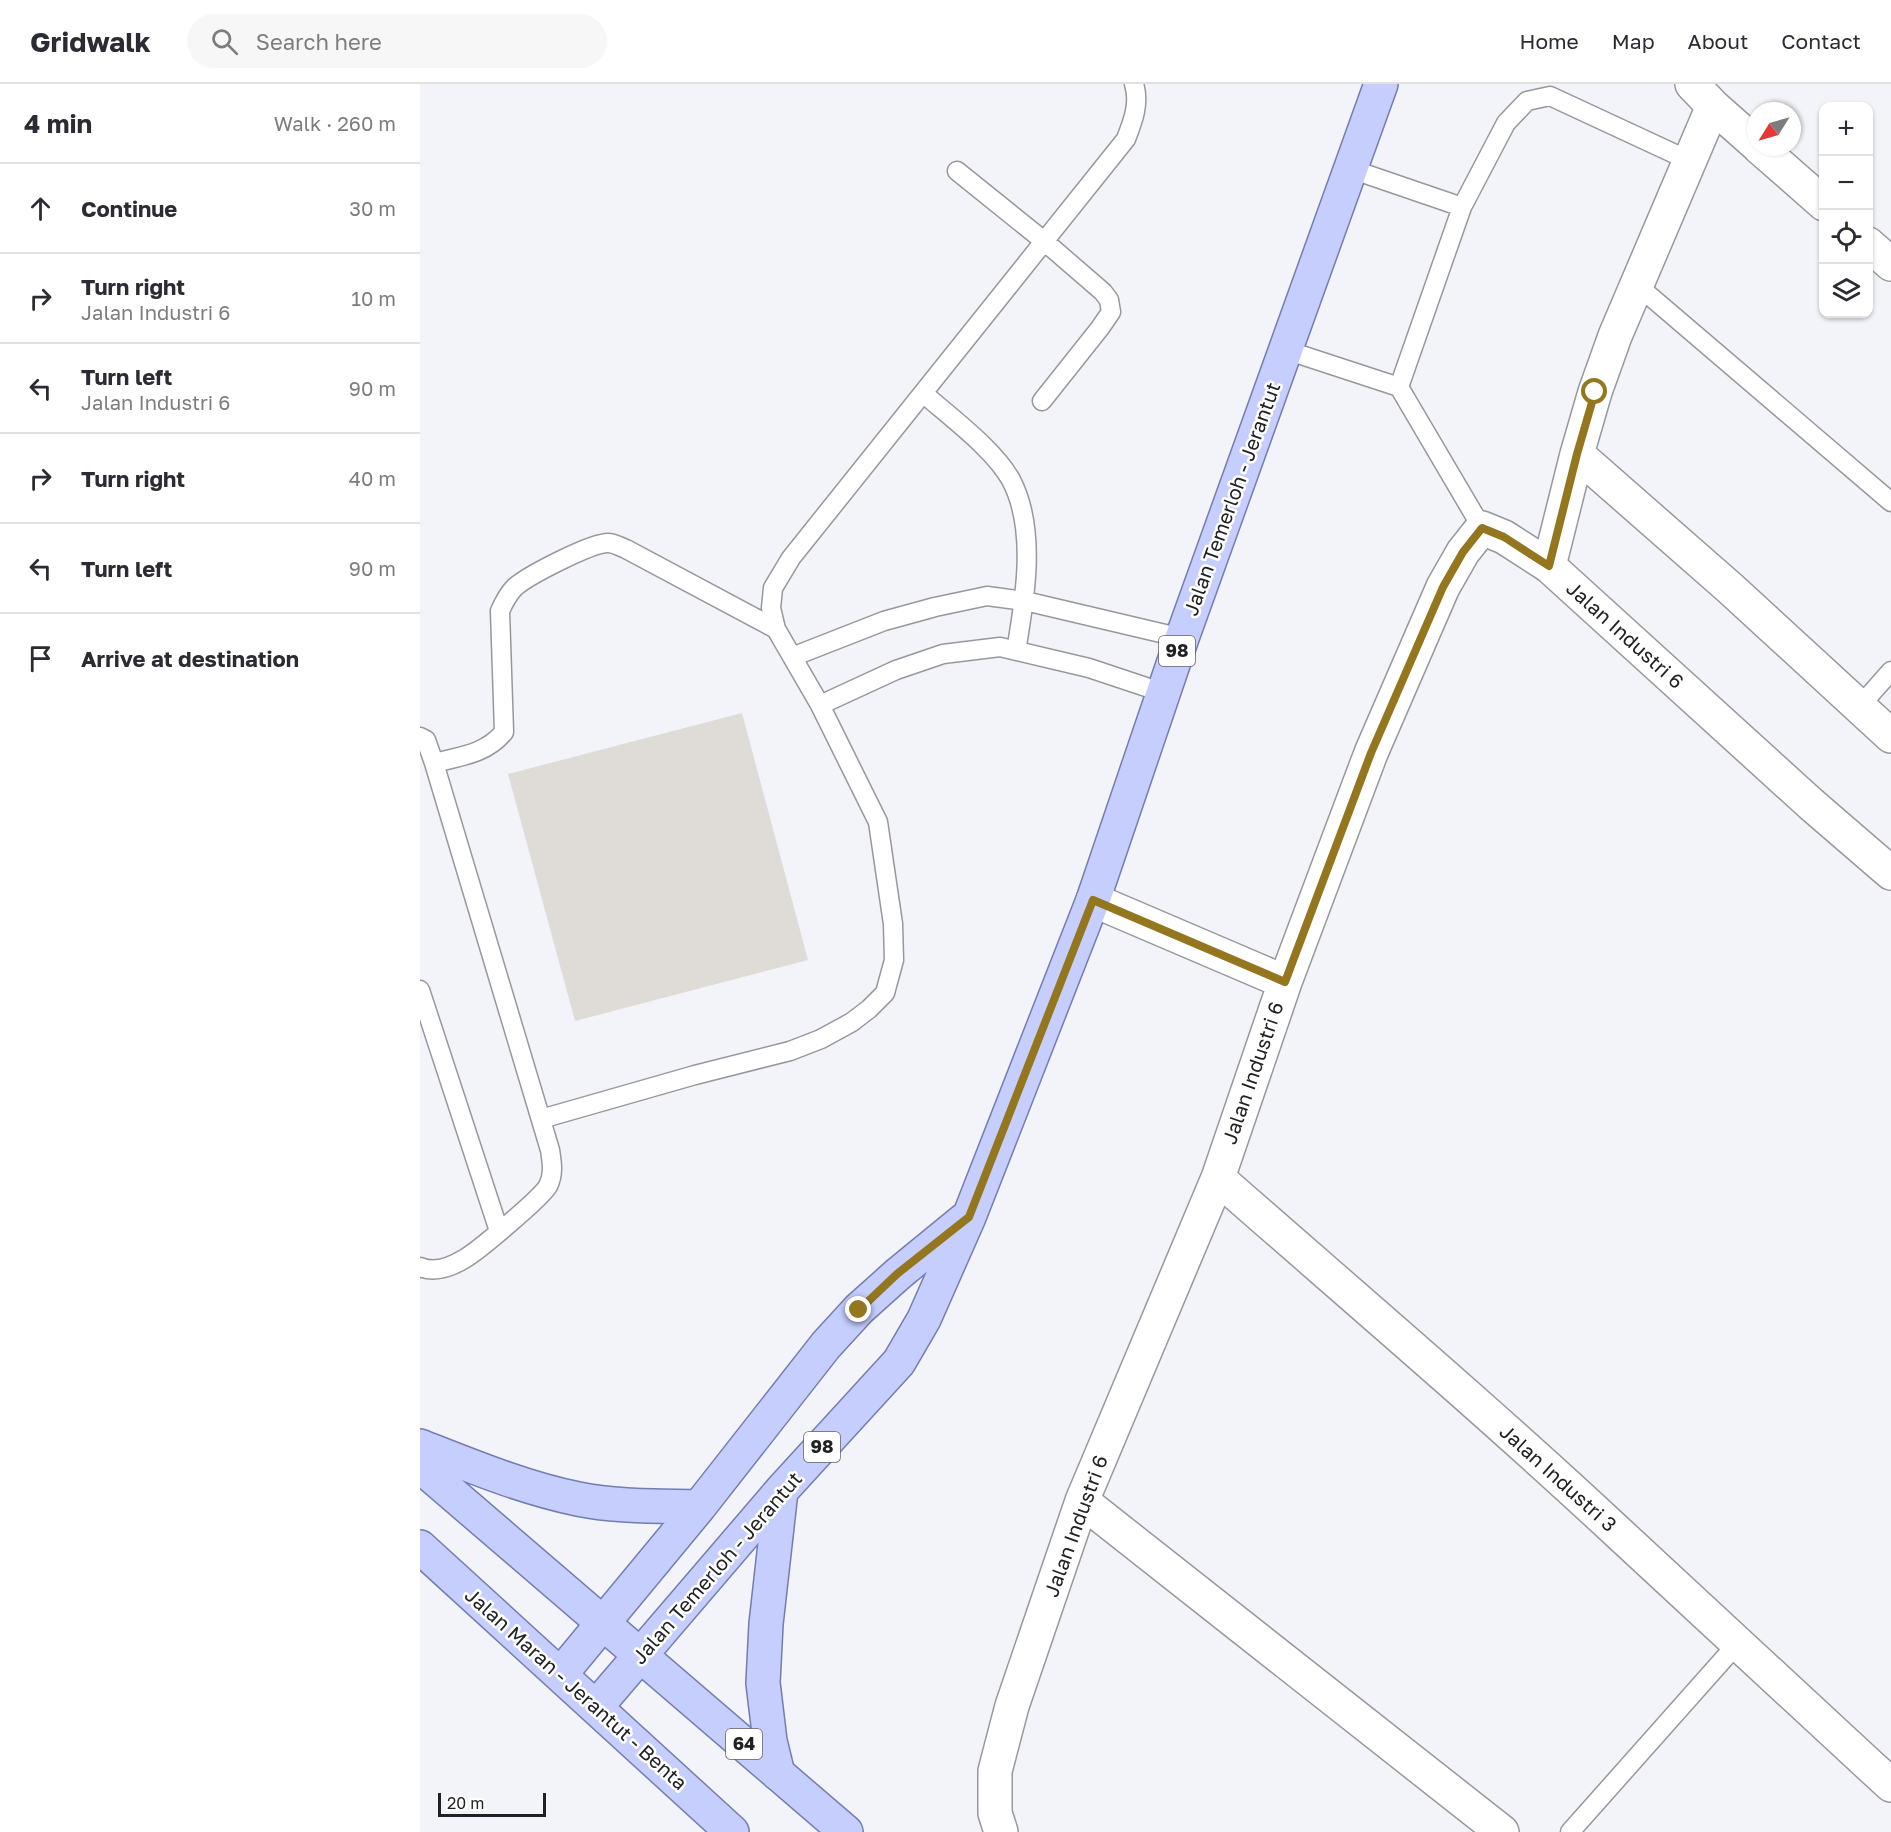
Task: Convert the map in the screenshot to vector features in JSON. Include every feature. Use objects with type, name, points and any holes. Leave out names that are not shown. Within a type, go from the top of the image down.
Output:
[{"type":"main road","name":"Jalan Temerloh - Jerantut","points":[[596,1707],[781,1491],[899,1362],[924,1319],[969,1217],[1093,900],[1182,638],[1381,84]]},
{"type":"main road","points":[[560,1675],[699,1507],[839,1331],[897,1274],[969,1217]]},
{"type":"main road","points":[[420,1446],[492,1474],[579,1499],[699,1507]]},
{"type":"main road","name":"64","points":[[420,1466],[846,1832]]},
{"type":"main road","points":[[778,1774],[770,1741],[763,1683],[766,1623],[781,1491]]},
{"type":"main road","name":"Jalan Maran - Jerantut - Benta","points":[[420,1547],[732,1832]]},
{"type":"street","points":[[1702,95],[1747,136]]},
{"type":"street","points":[[1549,566],[1595,392],[1615,336],[1690,161],[1702,95]]},
{"type":"street","points":[[1769,156],[1819,200]]},
{"type":"street","points":[[1873,248],[1891,264]]},
{"type":"street","points":[[1577,454],[1731,589],[1891,736]]},
{"type":"street","name":"Jalan Industri 6","points":[[1001,1832],[995,1813],[995,1771],[1012,1706],[1082,1501],[1218,1178],[1285,982],[1371,753],[1443,587],[1463,552],[1482,528],[1504,537],[1549,566],[1811,804],[1891,873]]},
{"type":"street","points":[[1093,900],[1285,982]]},
{"type":"street","name":"Jalan Industri 3","points":[[1218,1178],[1474,1402],[1891,1785]]},
{"type":"street","points":[[1082,1501],[1502,1832]]},
{"type":"lane","points":[[541,1119],[647,1091],[695,1075],[790,1051],[821,1039],[852,1022],[885,993],[894,960],[893,924],[878,822],[820,705],[776,629],[771,608],[773,588],[791,558],[1126,139],[1136,113],[1137,92],[1134,84]]},
{"type":"lane","points":[[1399,387],[1462,207],[1506,123],[1527,101],[1550,96],[1690,161]]},
{"type":"lane","points":[[1351,169],[1462,207]]},
{"type":"lane","points":[[957,171],[1044,241],[1103,292],[1109,300],[1111,312],[1042,401]]},
{"type":"lane","points":[[1637,285],[1891,502]]},
{"type":"lane","points":[[1286,350],[1399,387],[1482,528]]},
{"type":"lane","points":[[923,393],[992,455],[1010,480],[1019,502],[1026,536],[1025,601],[1016,651]]},
{"type":"lane","points":[[435,763],[480,751],[495,742],[504,732],[500,611],[506,598],[516,586],[558,562],[594,546],[610,543],[626,549],[776,629]]},
{"type":"lane","points":[[792,657],[884,621],[987,596],[1025,601],[1182,638]]},
{"type":"lane","points":[[820,705],[896,670],[943,654],[1000,647],[1089,668],[1164,693]]},
{"type":"lane","points":[[1860,706],[1891,671]]},
{"type":"lane","points":[[420,737],[426,740],[435,763],[550,1150],[553,1173],[547,1188],[534,1202],[465,1259],[443,1268],[420,1267]]},
{"type":"lane","points":[[420,990],[499,1231]]},
{"type":"lane","points":[[1570,1832],[1737,1644]]},
{"type":"building","points":[[742,713],[808,960],[575,1021],[508,774]]},
{"type":"route","points":[[859,1310],[897,1274],[969,1217],[1093,900],[1285,982],[1371,753],[1443,587],[1463,552],[1482,528],[1504,537],[1549,566],[1595,392]]}]
